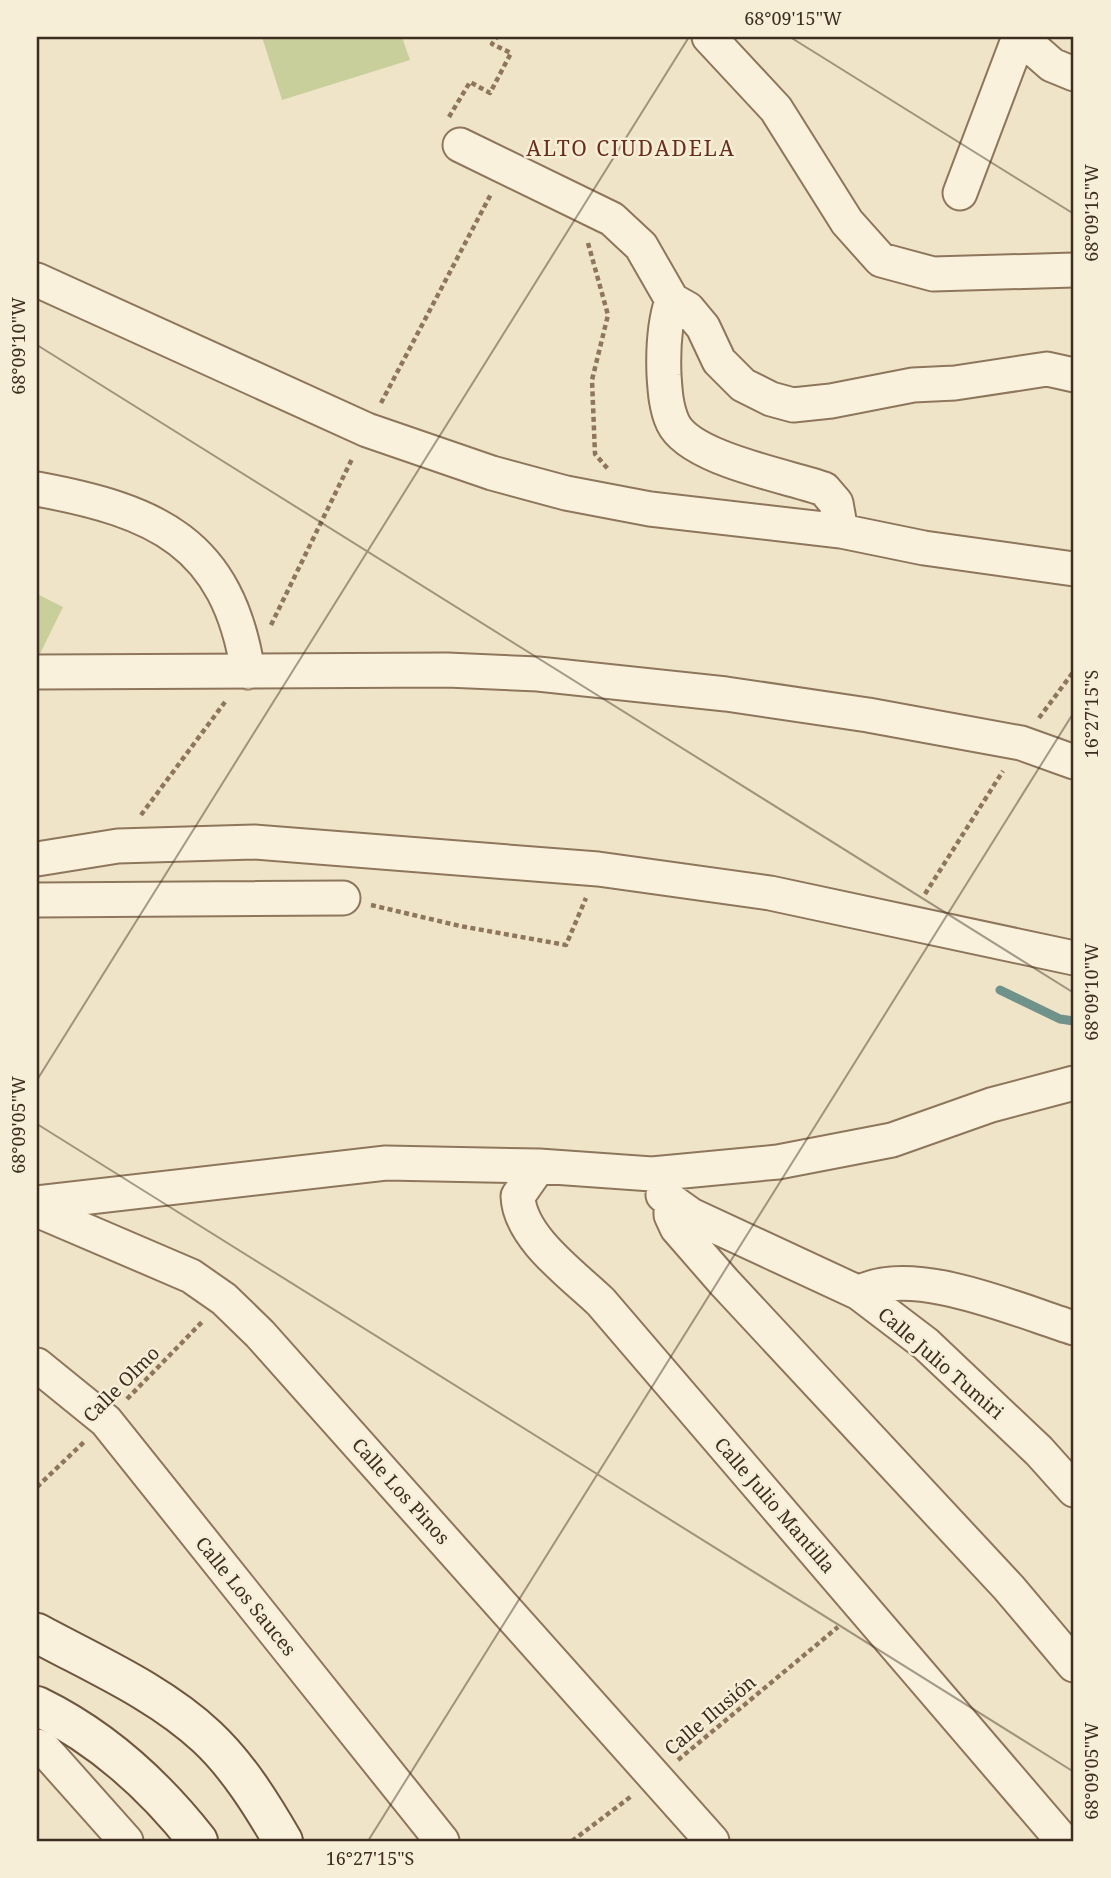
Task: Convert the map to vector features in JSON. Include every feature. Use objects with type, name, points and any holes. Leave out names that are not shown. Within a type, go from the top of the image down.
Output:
[{"type":"street","points":[[709,37],[776,109],[847,222],[881,260],[933,274],[1074,270]]},
{"type":"street","points":[[960,193],[1020,37],[1052,65],[1074,74]]},
{"type":"street","points":[[460,145],[506,165],[612,219],[640,246],[672,300],[688,309],[703,327],[719,361],[743,385],[771,400],[793,405],[913,385],[955,383],[1047,369],[1074,374]]},
{"type":"street","points":[[37,280],[367,430],[492,473],[566,493],[650,509],[841,531],[924,548],[1074,569]]},
{"type":"street","points":[[672,300],[666,318],[663,363],[666,400],[674,425],[698,447],[824,488],[836,503],[841,531]]},
{"type":"street","points":[[37,489],[97,500],[152,524],[189,545],[220,581],[243,640],[247,672]]},
{"type":"street","points":[[37,672],[447,670],[538,674],[726,694],[1021,743],[1074,762]]},
{"type":"street","points":[[37,859],[118,846],[254,842],[598,869],[770,893],[908,920],[1074,958]]},
{"type":"street","points":[[37,900],[343,898]]},
{"type":"street","points":[[37,1203],[386,1163],[539,1166],[652,1174],[778,1162],[892,1140],[991,1105],[1074,1083]]},
{"type":"street","name":"Calle Julio Mantilla","points":[[539,1166],[518,1196],[523,1220],[531,1235],[601,1302],[1063,1841]]},
{"type":"street","points":[[652,1174],[658,1190],[671,1203],[671,1215],[677,1228],[1009,1588],[1074,1665]]},
{"type":"street","name":"Calle Julio Tumiri","points":[[671,1203],[859,1293],[926,1344],[1039,1451],[1074,1490]]},
{"type":"street","name":"Calle Los Pinos","points":[[37,1210],[191,1276],[224,1299],[260,1334],[712,1841]]},
{"type":"street","points":[[859,1293],[883,1283],[933,1285],[1074,1328]]},
{"type":"street","name":"Calle Los Sauces","points":[[37,1365],[106,1421],[442,1841]]},
{"type":"street","points":[[37,1633],[148,1692],[207,1737],[260,1802],[283,1841]]},
{"type":"street","points":[[37,1706],[101,1744],[143,1777],[198,1841]]},
{"type":"street","points":[[37,1746],[44,1749],[126,1841]]},
{"type":"path","points":[[460,145],[460,134],[446,122],[470,82],[489,93],[512,52],[492,44],[497,37]]},
{"type":"path","points":[[118,846],[247,672],[367,430],[506,165]]},
{"type":"path","points":[[576,201],[608,315],[592,380],[595,454],[610,471]]},
{"type":"path","points":[[908,920],[1021,743],[1074,671]]},
{"type":"path","points":[[343,898],[460,926],[566,945],[598,869]]},
{"type":"path","name":"Calle Olmo","points":[[37,1485],[106,1421],[224,1299]]},
{"type":"path","name":"Calle Ilusión","points":[[572,1841],[657,1777],[863,1606]]},
{"type":"green space","points":[[262,37],[402,37],[410,60],[282,100]]},
{"type":"green space","points":[[37,594],[63,607],[37,660]]},
{"type":"waterway","points":[[1000,990],[1060,1019],[1074,1021]]},
{"type":"district","name":"ALTO CIUDADELA","points":[[631,148]]}]
